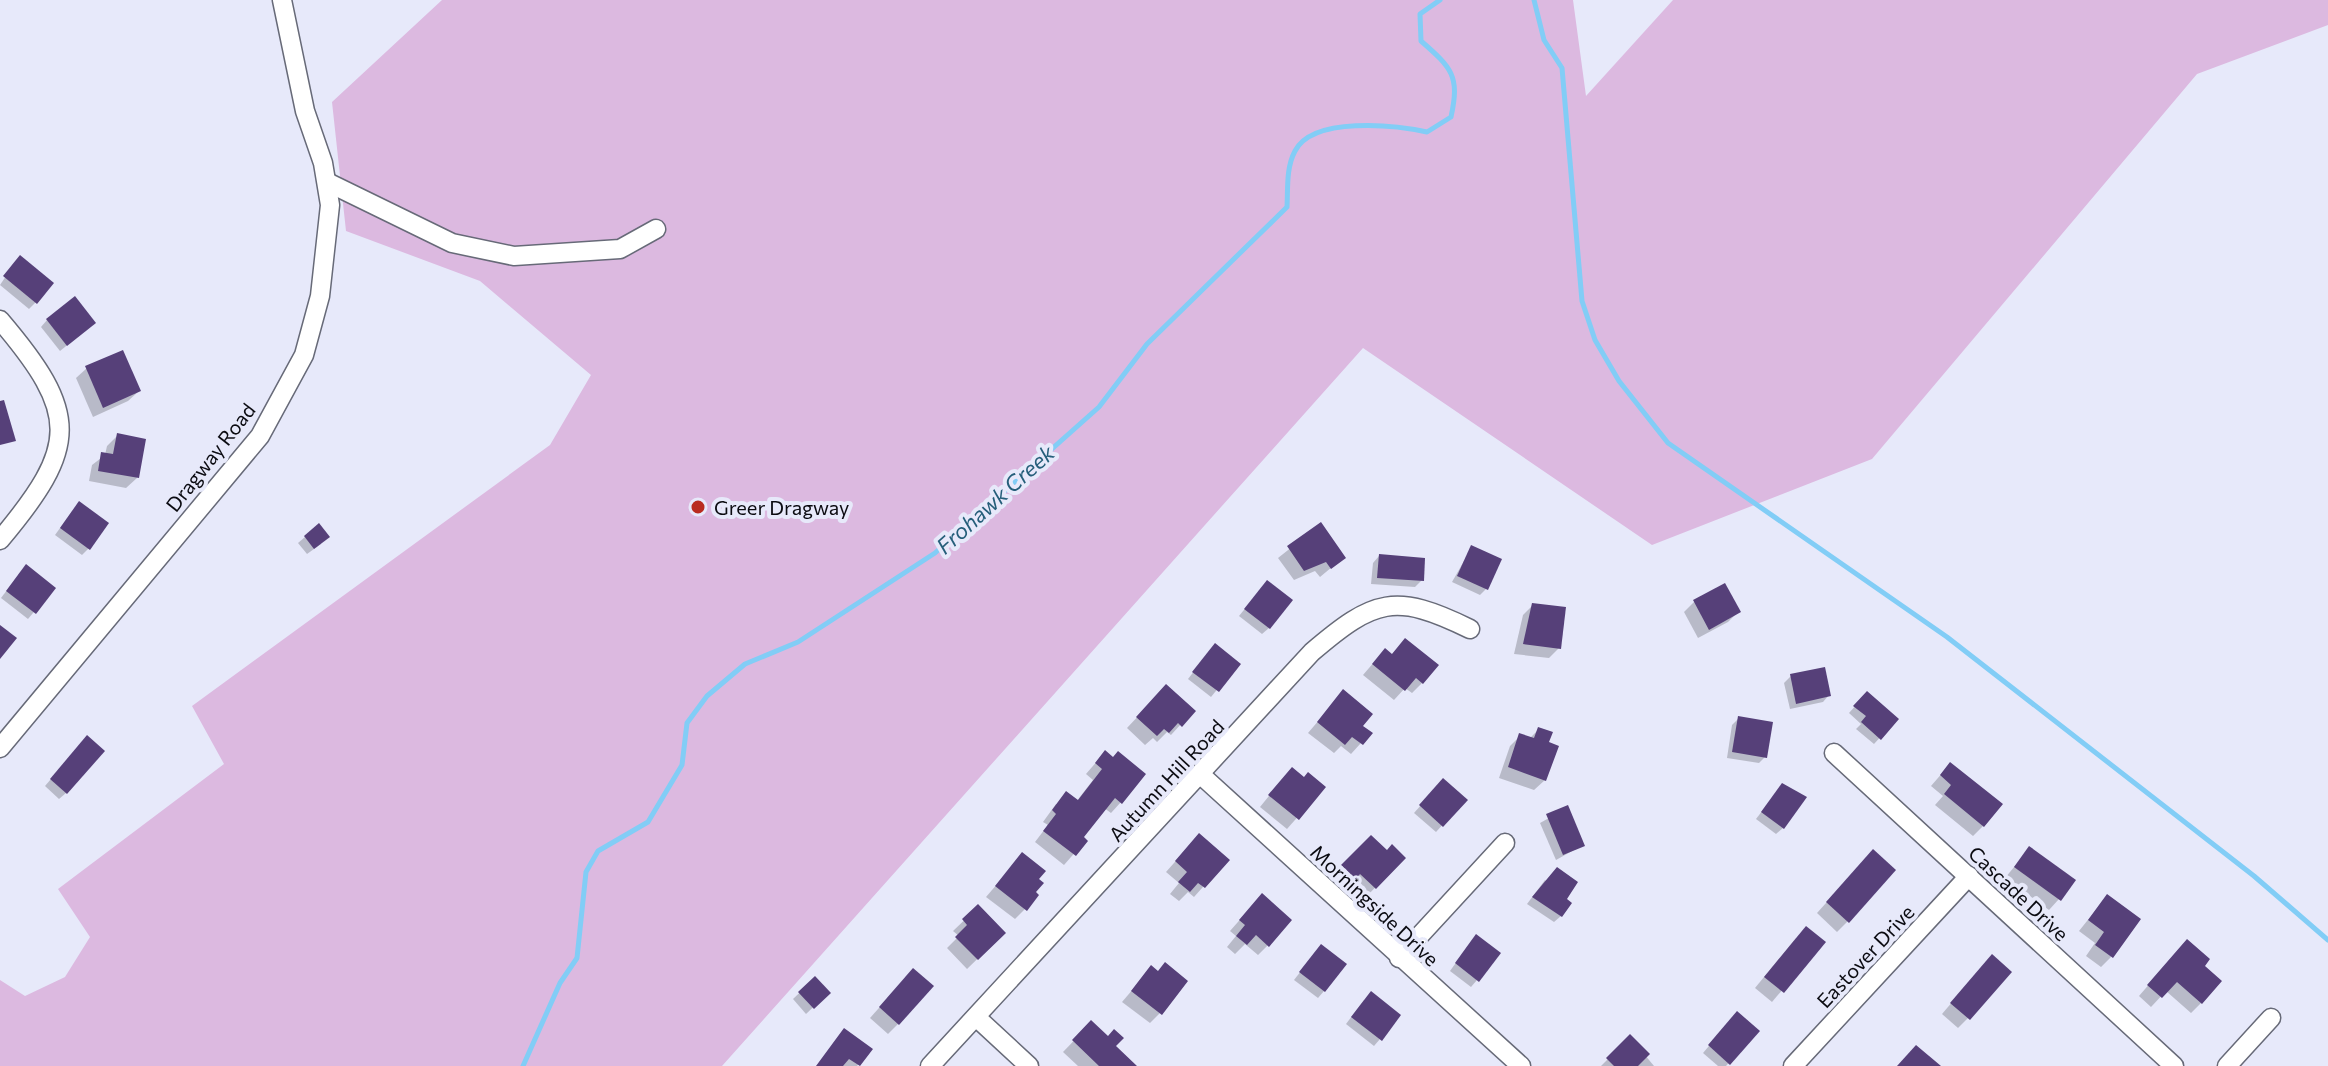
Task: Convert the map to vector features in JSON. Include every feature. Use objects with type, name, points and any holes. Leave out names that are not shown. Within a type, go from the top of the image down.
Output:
[{"type":"street","name":"Dragway Road","points":[[0,748],[260,436],[300,366],[311,332],[329,238],[327,182],[305,111],[282,0]]},
{"type":"street","points":[[327,182],[452,243],[514,256],[620,249],[656,229]]},
{"type":"street","points":[[0,320],[50,389],[60,416],[62,435],[57,459],[36,497],[0,540]]},
{"type":"street","name":"Autumn Hill Road","points":[[930,1066],[1312,652],[1353,617],[1383,606],[1428,608],[1470,629]]},
{"type":"street","name":"Cascade Drive","points":[[1834,753],[2174,1066]]},
{"type":"street","name":"Morningside Drive","points":[[1201,775],[1521,1066]]},
{"type":"street","points":[[1399,958],[1505,843]]},
{"type":"street","name":"Eastover Drive","points":[[1793,1066],[1969,876]]},
{"type":"street","points":[[976,1017],[1029,1066]]},
{"type":"street","points":[[2227,1066],[2271,1018]]},
{"type":"shaded area","points":[[442,0],[1573,0],[1586,96],[1673,0],[2328,0],[2328,25],[2197,74],[1872,459],[1652,545],[1363,348],[722,1066],[0,1066],[0,980],[25,996],[65,977],[90,937],[58,889],[224,764],[192,706],[550,445],[591,375],[480,281],[346,231],[332,102]]},
{"type":"building","points":[[20,255],[54,283],[37,304],[3,276]]},
{"type":"building","points":[[75,296],[96,323],[67,346],[46,319]]},
{"type":"building","points":[[123,350],[141,391],[103,408],[85,366]]},
{"type":"building","points":[[4,400],[16,441],[0,445],[0,401]]},
{"type":"building","points":[[117,433],[146,439],[139,478],[98,471],[101,452],[113,454]]},
{"type":"building","points":[[79,501],[109,523],[90,550],[60,528]]},
{"type":"building","points":[[1321,522],[1346,558],[1331,569],[1326,562],[1304,571],[1287,546]]},
{"type":"building","points":[[319,523],[330,537],[314,549],[304,536]]},
{"type":"building","points":[[1471,545],[1502,559],[1488,590],[1457,576]]},
{"type":"building","points":[[1379,554],[1425,558],[1424,581],[1377,578]]},
{"type":"building","points":[[26,564],[56,588],[36,614],[6,591]]},
{"type":"building","points":[[1267,580],[1293,600],[1270,629],[1244,609]]},
{"type":"building","points":[[1725,583],[1741,612],[1709,630],[1693,600]]},
{"type":"building","points":[[1532,603],[1566,607],[1561,649],[1523,644]]},
{"type":"building","points":[[0,625],[17,638],[0,659]]},
{"type":"building","points":[[1405,638],[1439,665],[1423,684],[1416,678],[1405,691],[1372,664],[1385,648],[1392,654]]},
{"type":"building","points":[[1215,643],[1241,664],[1219,692],[1192,672]]},
{"type":"building","points":[[1825,667],[1831,696],[1796,704],[1790,674]]},
{"type":"building","points":[[1166,684],[1196,711],[1182,727],[1178,723],[1169,733],[1164,729],[1157,736],[1136,717]]},
{"type":"building","points":[[1343,689],[1373,714],[1363,726],[1373,733],[1363,745],[1352,737],[1345,745],[1317,722]]},
{"type":"building","points":[[1867,691],[1899,719],[1881,740],[1861,722],[1866,716],[1853,706]]},
{"type":"building","points":[[1738,716],[1773,722],[1767,758],[1732,752]]},
{"type":"building","points":[[1538,727],[1553,732],[1549,742],[1559,746],[1546,781],[1508,767],[1519,733],[1534,738]]},
{"type":"building","points":[[87,735],[105,751],[67,794],[50,779]]},
{"type":"building","points":[[1105,750],[1113,757],[1118,751],[1146,774],[1122,804],[1115,798],[1084,837],[1088,841],[1076,856],[1043,831],[1056,814],[1052,810],[1066,791],[1078,800],[1102,769],[1095,763]]},
{"type":"building","points":[[1950,762],[2003,804],[1984,827],[1944,794],[1951,785],[1940,775]]},
{"type":"building","points":[[1292,767],[1304,777],[1308,772],[1326,787],[1299,820],[1268,795]]},
{"type":"building","points":[[1443,778],[1468,800],[1443,827],[1419,805]]},
{"type":"building","points":[[1782,783],[1807,797],[1784,829],[1761,812]]},
{"type":"building","points":[[1568,805],[1585,846],[1563,855],[1546,814]]},
{"type":"building","points":[[1199,833],[1230,860],[1205,888],[1198,883],[1190,892],[1178,882],[1187,872],[1175,861]]},
{"type":"building","points":[[1371,835],[1387,850],[1392,844],[1406,858],[1376,889],[1360,874],[1356,879],[1341,865]]},
{"type":"building","points":[[2029,846],[2076,880],[2061,901],[2014,867]]},
{"type":"building","points":[[1873,849],[1896,870],[1849,923],[1826,902]]},
{"type":"building","points":[[1022,852],[1046,871],[1039,879],[1044,883],[1036,892],[1039,895],[1027,911],[995,886]]},
{"type":"building","points":[[1557,867],[1578,882],[1567,899],[1572,903],[1562,917],[1532,897]]},
{"type":"building","points":[[1262,893],[1292,920],[1269,947],[1256,935],[1247,945],[1236,936],[1245,925],[1239,920]]},
{"type":"building","points":[[2107,894],[2141,919],[2113,958],[2095,945],[2104,932],[2088,920]]},
{"type":"building","points":[[978,904],[1006,933],[978,960],[955,937],[967,925],[962,919]]},
{"type":"building","points":[[1806,926],[1826,942],[1784,993],[1764,977]]},
{"type":"building","points":[[1476,934],[1501,953],[1479,982],[1455,963]]},
{"type":"building","points":[[2187,939],[2210,959],[2205,966],[2222,981],[2202,1004],[2177,982],[2162,998],[2147,985]]},
{"type":"building","points":[[1321,944],[1347,964],[1325,992],[1299,972]]},
{"type":"building","points":[[1992,954],[2012,972],[1970,1020],[1950,1003]]},
{"type":"building","points":[[1165,962],[1188,981],[1162,1015],[1131,991],[1151,965],[1158,971]]},
{"type":"building","points":[[913,968],[934,986],[899,1025],[879,1007]]},
{"type":"building","points":[[815,976],[831,993],[814,1009],[798,992]]},
{"type":"building","points":[[1371,991],[1401,1015],[1382,1041],[1351,1017]]},
{"type":"building","points":[[1737,1011],[1760,1031],[1730,1065],[1708,1045]]},
{"type":"building","points":[[1091,1020],[1108,1036],[1114,1029],[1124,1038],[1116,1046],[1137,1066],[1099,1066],[1072,1040]]},
{"type":"building","points":[[844,1028],[873,1049],[860,1066],[849,1059],[843,1066],[816,1066]]},
{"type":"building","points":[[1630,1034],[1650,1054],[1638,1066],[1614,1066],[1606,1058]]},
{"type":"building","points":[[1916,1045],[1941,1066],[1897,1066]]},
{"type":"waterway","name":"Frohawk Creek","points":[[523,1066],[560,983],[577,958],[586,872],[598,851],[648,822],[682,765],[687,723],[707,696],[745,664],[798,642],[935,553],[1099,407],[1147,344],[1287,207],[1290,164],[1295,151],[1305,140],[1319,132],[1356,126],[1427,132],[1451,117],[1454,103],[1451,74],[1440,58],[1421,41],[1420,14],[1440,0]]},
{"type":"waterway","points":[[1534,0],[1544,40],[1562,68],[1582,301],[1595,340],[1619,381],[1668,443],[1947,637],[2254,876],[2328,940]]},
{"type":"place","name":"Greer Dragway","points":[[698,507]]}]
